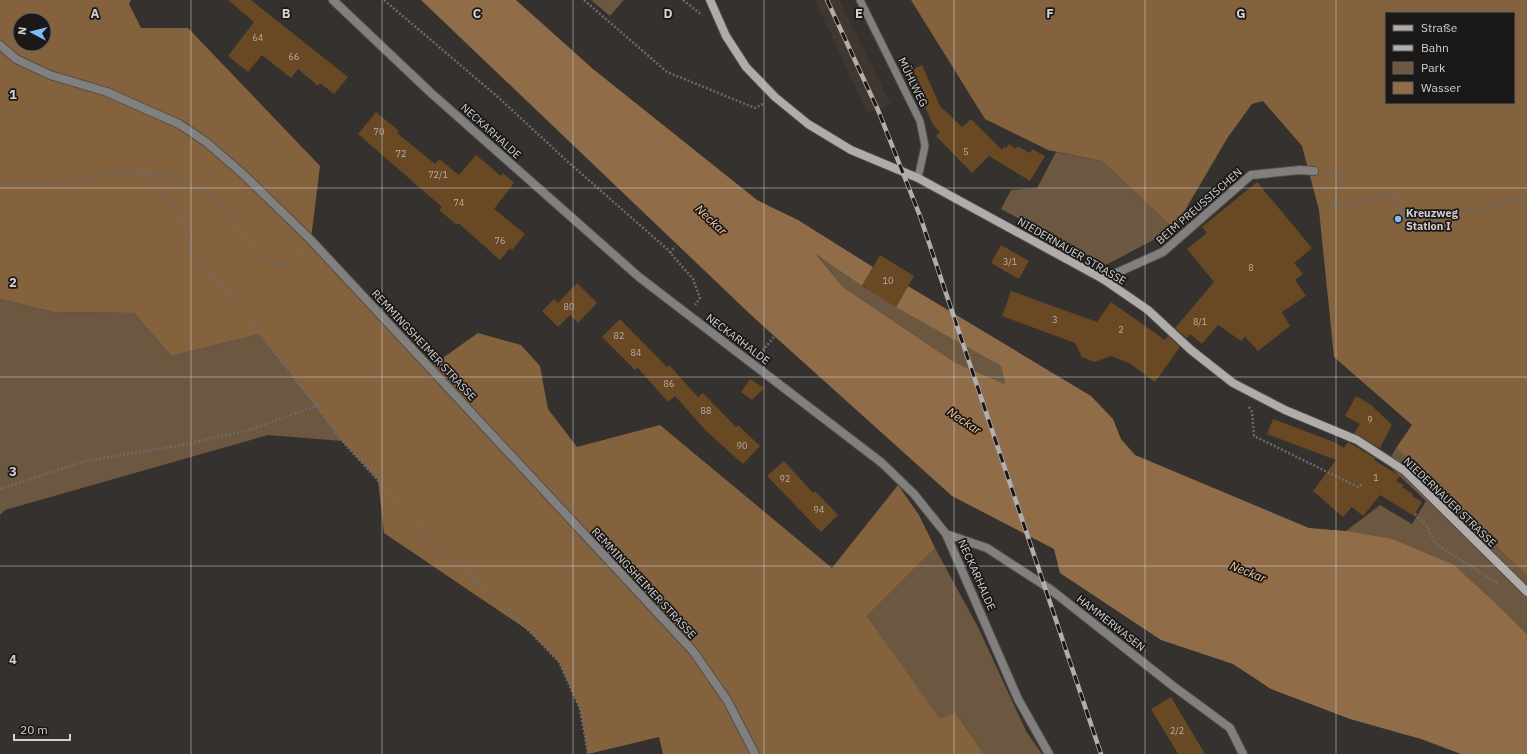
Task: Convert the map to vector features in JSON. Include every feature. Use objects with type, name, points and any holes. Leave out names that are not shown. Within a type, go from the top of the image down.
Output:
[{"type":"main road","name":"NIEDERNAUER STRASSE","points":[[710,0],[726,36],[746,67],[775,97],[808,124],[851,150],[918,178],[1103,279],[1148,310],[1191,350],[1233,383],[1286,410],[1357,440],[1405,471],[1527,592]]},
{"type":"street","name":"NECKARHALDE","points":[[333,0],[449,108],[639,277],[882,463],[914,494],[946,534],[1018,699],[1050,754]]},
{"type":"street","name":"REMMINGSHEIMER STRASSE","points":[[0,45],[16,59],[50,74],[107,92],[179,124],[206,142],[243,174],[310,239],[693,651],[727,700],[755,754]]},
{"type":"street","name":"BEIM PREUSSISCHEN","points":[[1103,279],[1163,252],[1251,175],[1300,170],[1314,171]]},
{"type":"street","name":"HAMMERWASEN","points":[[946,534],[987,548],[1050,589],[1173,686],[1230,728],[1243,754]]},
{"type":"lane","name":"MÜHLWEG","points":[[860,0],[920,121],[925,146],[918,178]]},
{"type":"path","points":[[384,0],[499,98],[670,253],[693,279],[700,298],[687,314]]},
{"type":"path","points":[[584,0],[667,72],[755,108],[775,97]]},
{"type":"path","points":[[1314,171],[1342,174],[1333,208],[1394,192],[1404,217],[1431,221],[1527,197]]},
{"type":"path","points":[[0,183],[29,185],[63,182],[125,172],[169,175],[207,192],[261,254],[281,268],[310,239]]},
{"type":"path","points":[[149,174],[181,221],[191,255],[203,262],[342,441],[429,536],[529,631],[559,662],[580,709],[588,754]]},
{"type":"path","points":[[670,253],[675,246]]},
{"type":"path","points":[[753,364],[774,337]]},
{"type":"path","points":[[0,489],[85,461],[182,445],[248,430],[316,406]]},
{"type":"path","points":[[1248,406],[1252,412],[1254,436],[1358,487],[1362,484]]},
{"type":"path","points":[[1415,514],[1427,526],[1435,543],[1503,588]]},
{"type":"shaded area","points":[[0,0],[131,0],[129,4],[141,28],[188,28],[320,166],[311,239],[430,367],[478,333],[521,345],[540,366],[548,409],[577,447],[660,425],[832,568],[898,485],[919,515],[935,548],[867,616],[940,719],[955,712],[984,754],[663,754],[659,737],[588,754],[580,709],[559,662],[529,631],[384,533],[378,480],[342,441],[260,334],[171,356],[134,313],[53,312],[0,299]]},
{"type":"shaded area","points":[[815,0],[839,0],[891,105],[867,113]]},
{"type":"shaded area","points":[[911,0],[1527,0],[1527,576],[1396,448],[1412,425],[1334,357],[1319,210],[1302,146],[1263,101],[1252,104],[1228,137],[1174,229],[1102,161],[1048,150],[985,119]]},
{"type":"green space","points":[[591,0],[624,0],[610,16]]},
{"type":"green space","points":[[1056,152],[1102,161],[1174,229],[1106,265],[1001,209],[1011,190],[1037,188]]},
{"type":"green space","points":[[815,252],[862,286],[1001,366],[1005,384],[954,362],[843,287]]},
{"type":"green space","points":[[0,299],[53,312],[134,313],[171,356],[260,334],[342,441],[268,435],[5,510],[0,515]]},
{"type":"green space","points":[[1396,448],[1527,576],[1527,634],[1508,615],[1346,531],[1380,505],[1412,524],[1426,501],[1387,464]]},
{"type":"green space","points":[[935,548],[978,627],[1026,731],[1042,754],[984,754],[955,712],[940,720],[867,616]]},
{"type":"water","name":"Neckar","points":[[421,0],[516,0],[593,69],[757,200],[798,220],[873,267],[862,286],[816,254],[843,287],[954,362],[1005,384],[1001,366],[896,307],[908,286],[1091,396],[1113,419],[1121,439],[1135,455],[1309,528],[1346,531],[1392,539],[1454,565],[1527,634],[1527,754],[1461,754],[1421,739],[1350,719],[1271,689],[1233,664],[1161,640],[1060,573],[1054,549],[952,496],[751,315]]},
{"type":"building","points":[[228,0],[251,0],[348,77],[334,94],[320,83],[318,86],[298,69],[291,78],[262,55],[248,72],[228,56],[254,22]]},
{"type":"building","points":[[922,65],[940,106],[962,127],[971,119],[1002,150],[1009,144],[1016,149],[1017,146],[1030,153],[1032,149],[1045,156],[1030,181],[989,156],[972,173],[936,136],[940,132],[933,125],[910,71]]},
{"type":"building","points":[[376,112],[399,131],[397,133],[435,164],[439,159],[459,175],[476,155],[501,176],[503,173],[514,183],[494,209],[525,234],[512,250],[510,248],[500,260],[458,223],[457,225],[439,210],[442,207],[358,134]]},
{"type":"building","points":[[1257,182],[1312,248],[1294,263],[1303,274],[1295,280],[1306,296],[1282,312],[1290,326],[1258,351],[1245,337],[1241,341],[1218,325],[1202,344],[1190,334],[1187,338],[1175,328],[1214,282],[1187,249],[1207,233],[1202,227]]},
{"type":"building","points":[[1001,245],[1029,261],[1019,279],[991,263]]},
{"type":"building","points":[[880,255],[914,276],[896,307],[862,286]]},
{"type":"building","points":[[577,283],[597,303],[578,323],[570,315],[558,327],[542,311],[554,299],[558,303]]},
{"type":"building","points":[[1011,291],[1097,322],[1111,302],[1165,340],[1168,336],[1180,347],[1155,382],[1129,363],[1111,356],[1094,362],[1082,357],[1075,343],[1002,316]]},
{"type":"building","points":[[620,319],[667,367],[669,365],[698,397],[703,393],[736,427],[738,425],[760,446],[743,464],[706,431],[675,396],[668,402],[638,368],[635,370],[602,337]]},
{"type":"building","points":[[750,379],[764,388],[752,400],[741,392]]},
{"type":"building","points":[[1356,396],[1370,404],[1392,425],[1380,448],[1354,433],[1360,424],[1345,416]]},
{"type":"building","points":[[1273,419],[1334,442],[1344,448],[1348,442],[1375,458],[1374,460],[1400,476],[1396,481],[1404,485],[1402,487],[1422,502],[1414,516],[1380,495],[1363,516],[1352,507],[1343,517],[1313,491],[1336,460],[1267,434]]},
{"type":"building","points":[[784,461],[813,493],[815,491],[838,515],[821,532],[767,476]]},
{"type":"building","points":[[1171,697],[1205,754],[1178,754],[1151,709]]},
{"type":"railway","points":[[827,0],[878,110],[920,216],[1101,754]]},
{"type":"place","name":"Kreuzweg Station I","points":[[1398,219]]}]
